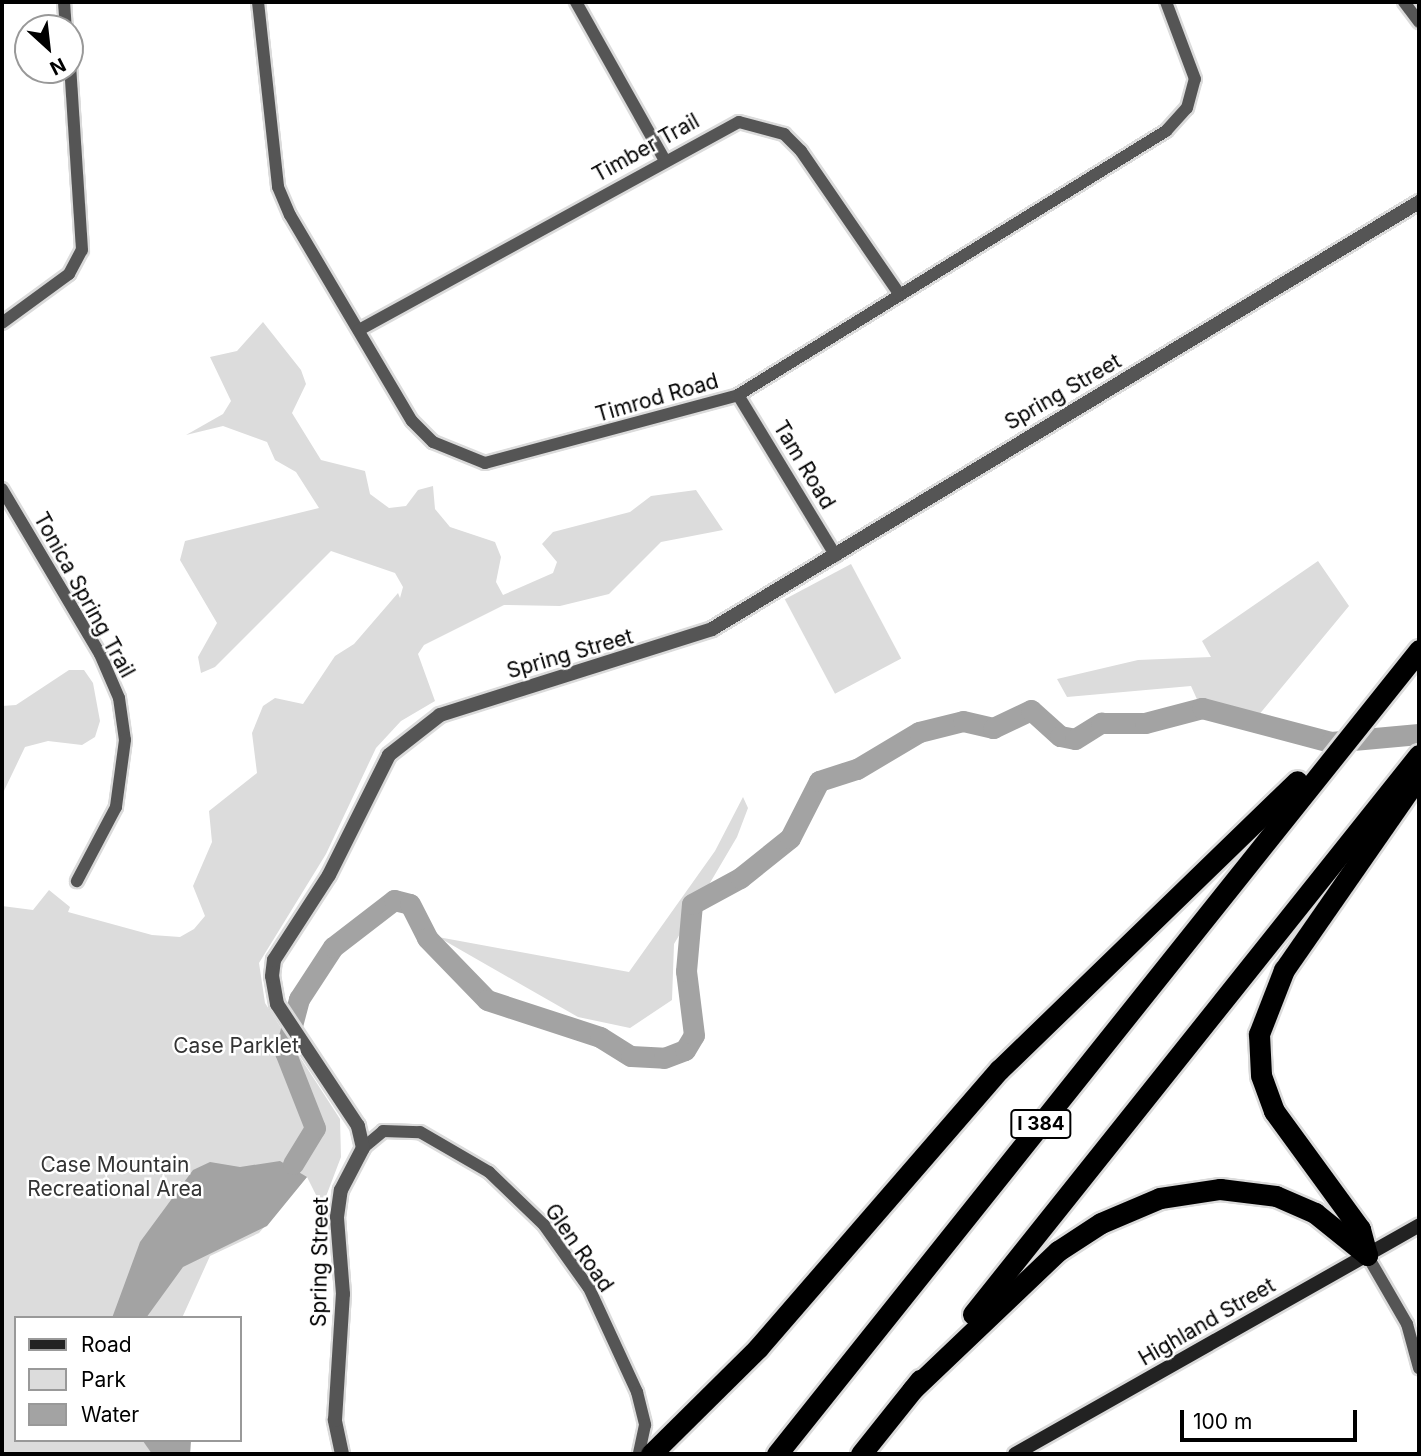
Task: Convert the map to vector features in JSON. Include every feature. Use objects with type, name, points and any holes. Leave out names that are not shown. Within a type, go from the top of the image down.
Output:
[{"type":"highway","points":[[651,1454],[738,1370],[999,1070],[1295,794],[1363,720],[1419,650]]},
{"type":"highway","name":"I 384","points":[[861,1454],[1405,787],[1419,755]]},
{"type":"highway","points":[[1367,1255],[1360,1229],[1274,1111],[1261,1075],[1259,1034],[1284,970],[1405,787]]},
{"type":"highway","name":"I 384","points":[[777,1454],[1295,794]]},
{"type":"highway","points":[[912,1390],[1058,1251],[1116,1215],[1160,1198],[1220,1189],[1276,1196],[1315,1213],[1367,1255]]},
{"type":"main road","name":"Highland Street","points":[[1015,1454],[1419,1225]]},
{"type":"street","name":"Timrod Road","points":[[258,2],[278,187],[412,421],[433,442],[485,463],[738,395],[1167,131],[1187,108],[1195,79],[1166,2]]},
{"type":"street","points":[[576,2],[664,159]]},
{"type":"street","points":[[1404,2],[1419,23]]},
{"type":"street","points":[[2,323],[69,274],[82,250],[71,84]]},
{"type":"street","name":"Timber Trail","points":[[359,330],[664,159],[739,122],[784,134],[900,295]]},
{"type":"street","name":"Spring Street","points":[[342,1454],[335,1420],[343,1294],[337,1217],[341,1190],[363,1148],[358,1126],[285,1017],[274,994],[274,960],[329,875],[376,772],[419,726],[683,643],[836,556],[1419,202]]},
{"type":"street","name":"Tam Road","points":[[738,395],[836,556]]},
{"type":"street","name":"Tonica Spring Trail","points":[[2,489],[100,654],[119,698],[125,740],[116,807],[77,881]]},
{"type":"street","name":"Glen Road","points":[[363,1148],[372,1137],[397,1129],[450,1145],[544,1225],[589,1288],[641,1404],[639,1454]]},
{"type":"street","points":[[1367,1255],[1407,1324],[1419,1368]]},
{"type":"green space","name":"Case Mountain Recreational Area","points":[[263,322],[301,370],[306,384],[292,413],[321,460],[365,471],[370,494],[389,508],[406,506],[418,490],[433,486],[435,509],[450,527],[495,542],[501,557],[496,582],[503,595],[553,573],[557,562],[542,544],[553,532],[630,512],[651,496],[696,490],[723,530],[661,542],[609,594],[560,606],[504,605],[424,645],[418,654],[435,701],[401,721],[376,748],[326,854],[259,963],[265,1003],[340,1119],[341,1157],[322,1207],[307,1177],[259,1233],[210,1256],[183,1316],[14,1316],[14,1442],[191,1442],[190,1454],[2,1454],[2,906],[33,910],[49,890],[70,907],[68,912],[152,935],[180,937],[194,929],[205,916],[193,886],[212,842],[209,811],[257,773],[252,733],[263,706],[275,698],[303,704],[335,656],[354,644],[398,593],[400,598],[403,587],[395,573],[331,551],[215,667],[201,673],[198,657],[217,623],[180,560],[185,541],[319,508],[296,472],[275,460],[267,442],[223,426],[186,435],[223,414],[231,401],[210,357],[237,351]]},
{"type":"green space","points":[[1318,561],[1349,606],[1248,728],[1205,717],[1191,686],[1067,697],[1057,679],[1138,660],[1211,657],[1202,641]]},
{"type":"green space","points":[[851,564],[901,658],[835,694],[785,599]]},
{"type":"green space","points":[[69,670],[84,670],[93,683],[100,721],[95,737],[82,745],[48,741],[25,747],[2,795],[2,706],[16,705]]},
{"type":"green space","points":[[743,797],[748,808],[737,837],[674,944],[672,1000],[630,1028],[578,1017],[438,937],[629,972],[715,851]]},
{"type":"water","points":[[280,1161],[307,1177],[267,1226],[183,1267],[147,1316],[113,1316],[140,1242],[193,1170],[210,1162],[240,1167]]},
{"type":"water","points":[[144,1442],[191,1442],[190,1454],[152,1454]]},
{"type":"waterway","points":[[293,1164],[315,1128],[285,1052],[299,999],[333,947],[394,900],[410,904],[427,938],[487,1000],[600,1037],[631,1056],[664,1058],[685,1050],[694,1035],[686,971],[692,904],[740,878],[790,838],[819,781],[857,769],[919,732],[963,721],[993,728],[1031,710],[1060,736],[1075,739],[1101,723],[1145,723],[1202,708],[1331,742],[1419,734]]},
{"type":"park label","name":"Case Parklet","points":[[236,1046]]}]
